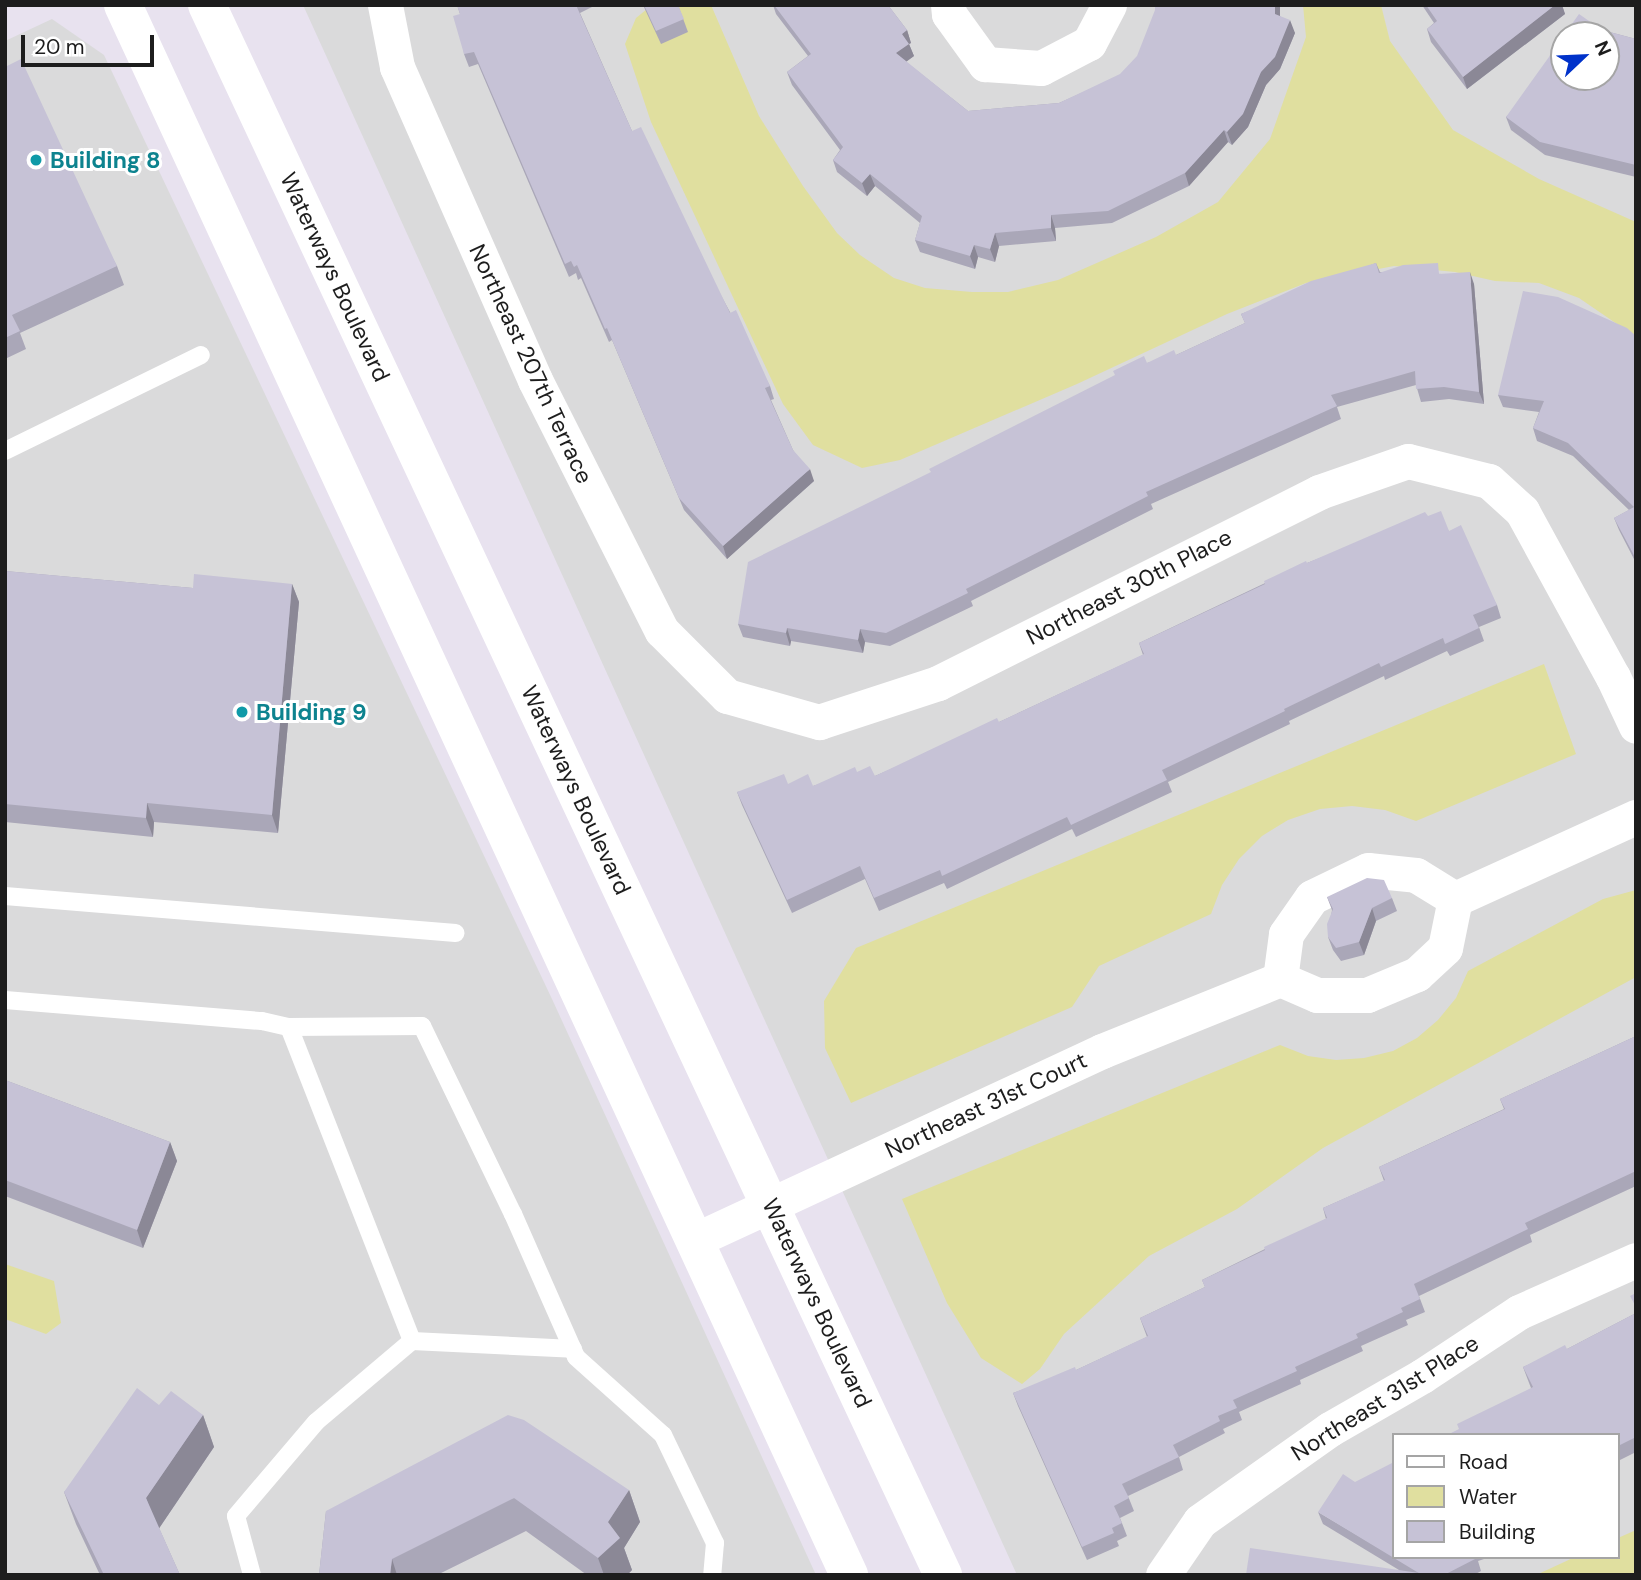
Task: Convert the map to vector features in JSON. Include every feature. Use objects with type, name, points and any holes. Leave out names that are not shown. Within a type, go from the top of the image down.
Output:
[{"type":"street","points":[[123,5],[849,1575]]},
{"type":"street","name":"Waterways Boulevard","points":[[207,5],[943,1575]]},
{"type":"street","name":"Northeast 207th Terrace","points":[[385,5],[397,67],[535,380],[662,631],[727,696]]},
{"type":"street","points":[[948,5],[949,14],[985,64],[1041,68],[1089,43],[1109,5]]},
{"type":"street","name":"Northeast 30th Place","points":[[727,696],[819,722],[938,683],[1319,492],[1408,461],[1489,481],[1522,511],[1613,677],[1636,726]]},
{"type":"street","points":[[1455,899],[1636,817]]},
{"type":"street","points":[[1368,870],[1416,875],[1455,899],[1445,948],[1417,974],[1367,995],[1317,995],[1280,979],[1286,934],[1312,897],[1368,870]]},
{"type":"street","name":"Northeast 31st Court","points":[[695,1240],[1102,1051],[1280,979]]},
{"type":"street","name":"Northeast 31st Place","points":[[1163,1575],[1200,1521],[1330,1429],[1422,1376],[1519,1312],[1636,1260]]},
{"type":"lane","points":[[5,451],[201,355]]},
{"type":"lane","points":[[5,896],[455,933]]},
{"type":"lane","points":[[5,1000],[262,1021],[289,1027],[422,1026],[513,1214],[576,1357],[663,1435],[715,1543],[712,1575]]},
{"type":"lane","points":[[289,1027],[412,1341]]},
{"type":"lane","points":[[252,1575],[236,1516],[316,1422],[412,1341],[573,1349]]},
{"type":"shaded area","points":[[303,5],[1636,5],[1636,1575],[1017,1575]]},
{"type":"shaded area","points":[[52,19],[104,55],[552,999],[816,1575],[5,1575],[5,41]]},
{"type":"water","points":[[652,5],[711,5],[759,116],[803,186],[837,233],[860,255],[894,278],[925,288],[1008,292],[1058,280],[1156,237],[1218,202],[1270,139],[1306,37],[1303,5],[1381,5],[1390,41],[1453,130],[1539,179],[1636,222],[1636,337],[1579,298],[1539,283],[1495,281],[1455,272],[1394,266],[1306,283],[1227,314],[1077,384],[900,460],[862,468],[813,445],[783,404],[651,122],[625,44],[636,18]]},
{"type":"water","points":[[1544,664],[1576,754],[1416,821],[1385,810],[1352,806],[1320,809],[1288,820],[1262,836],[1239,859],[1222,885],[1211,914],[1099,966],[1072,1007],[851,1103],[825,1048],[824,1001],[856,948]]},
{"type":"water","points":[[1636,890],[1636,977],[1323,1148],[1237,1209],[1149,1256],[1064,1334],[1040,1369],[1022,1384],[981,1358],[947,1303],[902,1199],[1280,1045],[1308,1056],[1336,1060],[1364,1058],[1393,1051],[1417,1038],[1438,1020],[1456,998],[1468,971],[1603,899]]},
{"type":"water","points":[[5,1264],[54,1281],[61,1323],[46,1334],[5,1319]]},
{"type":"water","points":[[1636,1530],[1636,1575],[1536,1575],[1571,1559],[1620,1559],[1620,1537]]},
{"type":"building","points":[[457,5],[576,5],[632,131],[641,127],[730,313],[736,310],[770,386],[765,388],[793,450],[810,469],[723,546],[679,498],[607,328],[605,329],[577,265],[574,267],[571,261],[565,264],[474,52],[464,54],[453,16],[460,14]]},
{"type":"building","points":[[644,5],[678,5],[684,19],[656,31]]},
{"type":"building","points":[[774,5],[888,5],[907,30],[902,34],[909,44],[896,53],[968,111],[1059,103],[1120,74],[1137,56],[1155,5],[1275,5],[1275,14],[1290,20],[1275,57],[1261,72],[1243,114],[1227,132],[1224,130],[1185,173],[1108,211],[1051,215],[1051,228],[995,233],[990,249],[974,245],[970,256],[915,240],[922,216],[870,174],[862,183],[833,160],[843,147],[787,72],[811,54]]},
{"type":"building","points":[[1426,5],[1555,5],[1463,77],[1427,29],[1437,21]]},
{"type":"building","points":[[1579,14],[1589,21],[1574,21]]},
{"type":"building","points":[[1620,35],[1636,39],[1636,165],[1540,142],[1506,117],[1550,56],[1550,91],[1620,91]]},
{"type":"building","name":"Building 8","points":[[21,59],[117,266],[12,315],[20,331],[5,338],[5,67]]},
{"type":"building","points":[[1376,263],[1379,273],[1403,265],[1438,263],[1439,274],[1470,272],[1479,392],[1444,387],[1416,389],[1415,371],[1331,395],[1337,406],[1146,492],[1148,496],[966,589],[968,593],[886,633],[860,629],[858,640],[787,628],[786,633],[738,624],[748,562],[931,472],[929,469],[1115,375],[1113,371],[1144,356],[1147,363],[1174,350],[1176,355],[1245,323],[1241,314],[1311,281]]},
{"type":"building","points":[[1523,291],[1558,297],[1627,328],[1636,336],[1636,559],[1614,518],[1634,507],[1568,443],[1533,428],[1544,401],[1498,395]]},
{"type":"building","points":[[1441,511],[1449,531],[1461,525],[1497,605],[1473,615],[1479,628],[1445,644],[1443,638],[1381,667],[1379,663],[1162,770],[1167,780],[1071,825],[1067,817],[942,876],[940,870],[874,898],[860,866],[787,900],[737,792],[784,774],[788,784],[808,774],[813,786],[855,767],[857,772],[870,766],[875,776],[997,718],[999,722],[1144,654],[1139,643],[1265,584],[1264,581],[1306,561],[1307,563],[1425,512],[1428,516]]},
{"type":"building","points":[[5,571],[193,588],[194,574],[292,584],[272,815],[147,803],[146,818],[5,804]]},
{"type":"building","points":[[1367,878],[1384,880],[1392,898],[1372,908],[1359,942],[1336,948],[1328,937],[1327,924],[1333,909],[1327,897]]},
{"type":"building","points":[[1636,1036],[1636,1171],[1525,1223],[1528,1229],[1414,1284],[1420,1299],[1401,1308],[1403,1312],[1356,1334],[1358,1338],[1295,1367],[1297,1371],[1233,1400],[1237,1408],[1218,1416],[1220,1421],[1173,1445],[1179,1457],[1122,1484],[1129,1498],[1114,1506],[1122,1523],[1112,1528],[1114,1533],[1082,1547],[1013,1393],[1075,1367],[1076,1370],[1148,1336],[1140,1318],[1205,1287],[1202,1280],[1327,1218],[1323,1208],[1385,1180],[1379,1167],[1505,1109],[1500,1099]]},
{"type":"building","points":[[5,1080],[170,1142],[137,1230],[5,1180]]},
{"type":"building","points":[[1636,1293],[1636,1307],[1630,1296]]},
{"type":"building","points":[[1636,1313],[1636,1437],[1620,1445],[1620,1433],[1451,1433],[1459,1429],[1457,1424],[1533,1387],[1523,1367],[1565,1345],[1567,1349]]},
{"type":"building","points":[[137,1388],[159,1405],[171,1391],[203,1415],[146,1498],[180,1575],[104,1575],[64,1492]]},
{"type":"building","points":[[508,1415],[524,1420],[629,1490],[608,1522],[620,1538],[598,1558],[514,1498],[392,1559],[390,1575],[319,1575],[326,1511]]},
{"type":"building","points":[[1392,1463],[1392,1557],[1318,1512],[1343,1474],[1355,1482]]},
{"type":"building","points":[[1250,1548],[1419,1573],[1246,1575]]},
{"type":"building","points":[[1396,1559],[1475,1559],[1444,1575],[1422,1575]]},
{"type":"place","name":"Building 8","points":[[36,160]]},
{"type":"place","name":"Building 9","points":[[242,712]]}]
